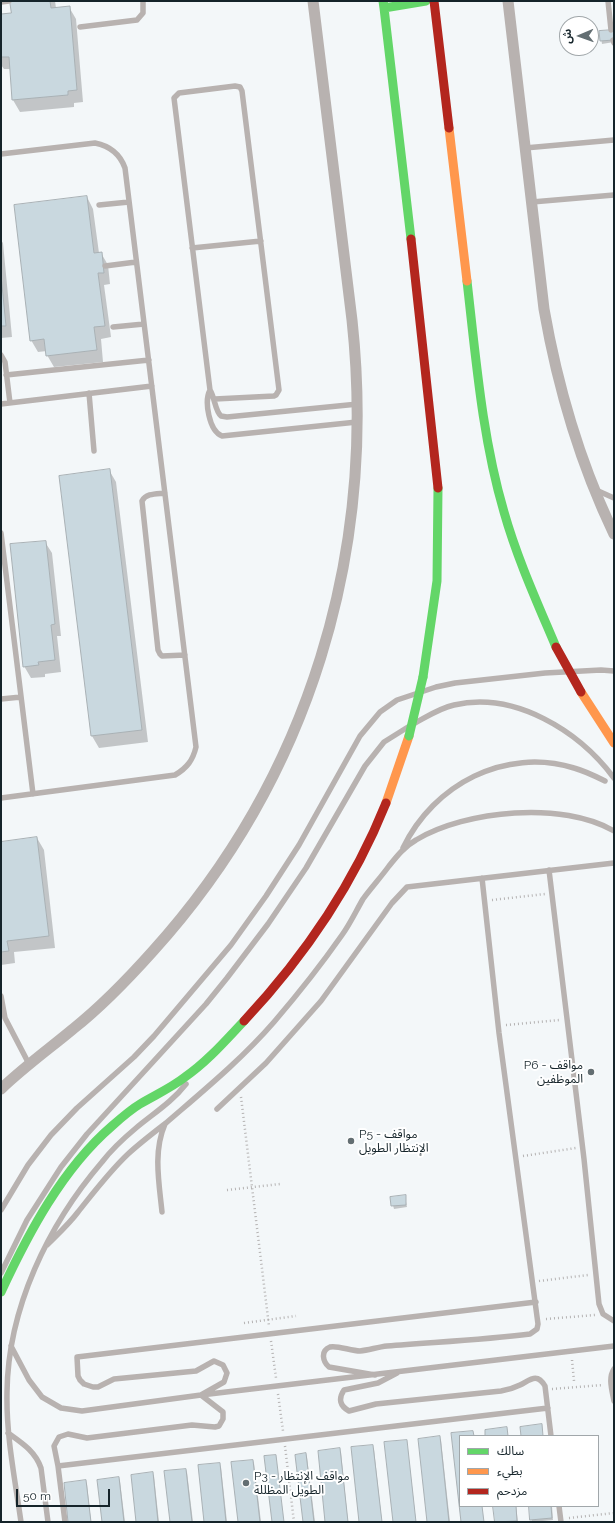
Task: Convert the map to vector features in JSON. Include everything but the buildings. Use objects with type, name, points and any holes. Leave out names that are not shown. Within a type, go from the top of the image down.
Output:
[{"type":"street","points":[[1,1089],[103,1003],[177,924],[225,860],[241,836],[272,779],[290,739],[313,681],[335,606],[350,529],[356,477],[358,422],[357,372],[313,1]]},
{"type":"street","points":[[1,1292],[32,1231],[50,1202],[82,1157],[111,1127],[131,1110],[181,1080],[198,1067],[230,1036],[270,992],[302,952],[330,910],[360,859],[379,819],[410,736],[423,677],[432,623],[438,568],[438,478],[383,4],[426,1]]},
{"type":"street","points":[[434,1],[482,415],[500,501],[529,584],[556,647],[581,692],[614,743]]},
{"type":"street","points":[[508,1],[544,309],[552,351],[561,392],[573,432],[594,488],[610,519],[614,534]]},
{"type":"lane","points":[[1,2],[9,1]]},
{"type":"lane","points":[[80,27],[137,20],[143,13],[143,1]]},
{"type":"lane","points":[[608,1],[611,30]]},
{"type":"lane","points":[[215,399],[274,396],[279,390],[242,91],[238,86],[179,93],[174,98],[210,390],[208,398],[211,424],[214,430],[222,436],[358,422]]},
{"type":"lane","points":[[525,148],[614,140]]},
{"type":"lane","points":[[1,154],[89,143],[102,144],[114,151],[122,162],[129,202],[196,746],[192,760],[183,771],[175,775],[1,798]]},
{"type":"lane","points":[[532,202],[614,195]]},
{"type":"lane","points":[[99,205],[129,202]]},
{"type":"lane","points":[[192,248],[261,241]]},
{"type":"lane","points":[[105,266],[136,262]]},
{"type":"lane","points":[[113,327],[144,324]]},
{"type":"lane","points":[[1,355],[4,358],[10,403]]},
{"type":"lane","points":[[6,375],[149,360]]},
{"type":"lane","points":[[1,404],[152,386]]},
{"type":"lane","points":[[210,390],[215,399],[218,414],[224,417],[358,404]]},
{"type":"lane","points":[[89,393],[94,451]]},
{"type":"lane","points":[[594,488],[614,498]]},
{"type":"lane","points":[[165,493],[145,496],[142,501],[158,650],[162,656],[185,655]]},
{"type":"lane","points":[[1,533],[33,794]]},
{"type":"lane","points":[[1,1210],[24,1170],[51,1135],[77,1108],[134,1057],[154,1036],[231,945],[266,896],[299,845],[360,736],[380,712],[396,700],[455,683],[545,673],[601,670],[614,671]]},
{"type":"lane","points":[[1,699],[21,697]]},
{"type":"lane","points":[[1,1273],[27,1220],[61,1167],[86,1134],[206,1004],[248,951],[302,874],[357,778],[378,747],[384,742],[441,709],[467,703],[493,703],[524,711],[560,728],[588,750],[614,778]]},
{"type":"lane","points":[[47,1245],[68,1224],[116,1165],[165,1124],[239,1058],[277,1018],[315,972],[342,934],[363,899],[402,851],[419,820],[439,799],[457,785],[488,770],[510,764],[539,762],[574,768],[606,781]]},
{"type":"lane","points":[[402,851],[416,840],[443,827],[466,820],[503,814],[531,813],[586,819],[614,831]]},
{"type":"lane","points":[[217,1108],[266,1063],[321,1001],[392,902],[407,887],[614,863]]},
{"type":"lane","points":[[549,870],[599,1304],[604,1314],[614,1321]]},
{"type":"lane","points":[[374,1375],[330,1367],[326,1364],[324,1354],[330,1347],[335,1346],[359,1351],[386,1346],[530,1334],[537,1328],[538,1320],[536,1302],[515,1157],[482,878]]},
{"type":"lane","points":[[1,996],[5,1018],[29,1064]]},
{"type":"lane","points":[[21,1522],[8,1433],[7,1386],[11,1346],[17,1316],[23,1298],[61,1217],[85,1183],[101,1162],[124,1138],[182,1089],[198,1067]]},
{"type":"lane","points":[[162,1212],[158,1150],[160,1137],[165,1124]]},
{"type":"lane","points":[[201,1395],[224,1382],[227,1373],[223,1365],[214,1362],[196,1371],[118,1378],[93,1387],[84,1384],[80,1380],[78,1376],[77,1357],[536,1302]]},
{"type":"lane","points":[[11,1346],[29,1380],[39,1393],[51,1403],[71,1410],[93,1410],[201,1395],[614,1346]]},
{"type":"lane","points":[[614,1369],[611,1374],[614,1401]]},
{"type":"lane","points":[[398,1372],[378,1383],[344,1390],[341,1394],[341,1405],[349,1411],[376,1404],[501,1391],[515,1387],[533,1378],[537,1378],[543,1382],[546,1390],[551,1435]]},
{"type":"lane","points":[[65,1522],[54,1446],[59,1437],[68,1434],[86,1438],[192,1425],[219,1426],[224,1420],[223,1412],[201,1395]]},
{"type":"lane","points":[[58,1466],[548,1408]]},
{"type":"lane","points":[[8,1433],[28,1448],[38,1460],[41,1468],[48,1522]]},
{"type":"lane","points":[[559,1507],[561,1521]]},
{"type":"path","points":[[484,901],[552,893]]},
{"type":"path","points":[[499,1026],[567,1019]]},
{"type":"path","points":[[240,1088],[294,1522]]},
{"type":"path","points":[[515,1157],[582,1147]]},
{"type":"path","points":[[227,1190],[280,1184]]},
{"type":"path","points":[[533,1282],[596,1274]]},
{"type":"path","points":[[538,1320],[604,1314]]},
{"type":"path","points":[[244,1323],[296,1316]]},
{"type":"path","points":[[546,1390],[611,1384]]},
{"type":"path","points":[[561,1521],[614,1513]]},
{"type":"traffic: fast","points":[[383,1],[384,8],[426,1]]},
{"type":"traffic: fast","points":[[384,8],[411,239]]},
{"type":"traffic: fast","points":[[467,281],[485,427],[496,484],[515,546],[556,647]]},
{"type":"traffic: fast","points":[[423,677],[437,581],[438,488]]},
{"type":"traffic: fast","points":[[409,736],[423,677]]},
{"type":"traffic: fast","points":[[1,1292],[35,1225],[48,1203],[77,1162],[94,1143],[115,1123],[133,1109],[174,1085],[201,1065],[244,1021]]},
{"type":"traffic: slow","points":[[449,128],[467,281]]},
{"type":"traffic: slow","points":[[581,692],[614,743]]},
{"type":"traffic: slow","points":[[386,803],[409,736]]},
{"type":"traffic: jam","points":[[434,1],[449,128]]},
{"type":"traffic: jam","points":[[411,239],[438,488]]},
{"type":"traffic: jam","points":[[556,647],[581,692]]},
{"type":"traffic: jam","points":[[244,1021],[287,972],[343,891],[359,862],[386,803]]},
{"type":"place","name":"P6 - مواقف الموظفين","points":[[591,1072]]},
{"type":"place","name":"P5 - مواقف الإنتظار الطويل","points":[[351,1141]]},
{"type":"place","name":"P3 - مواقف الإنتظار الطويل المظللة","points":[[246,1483]]}]
